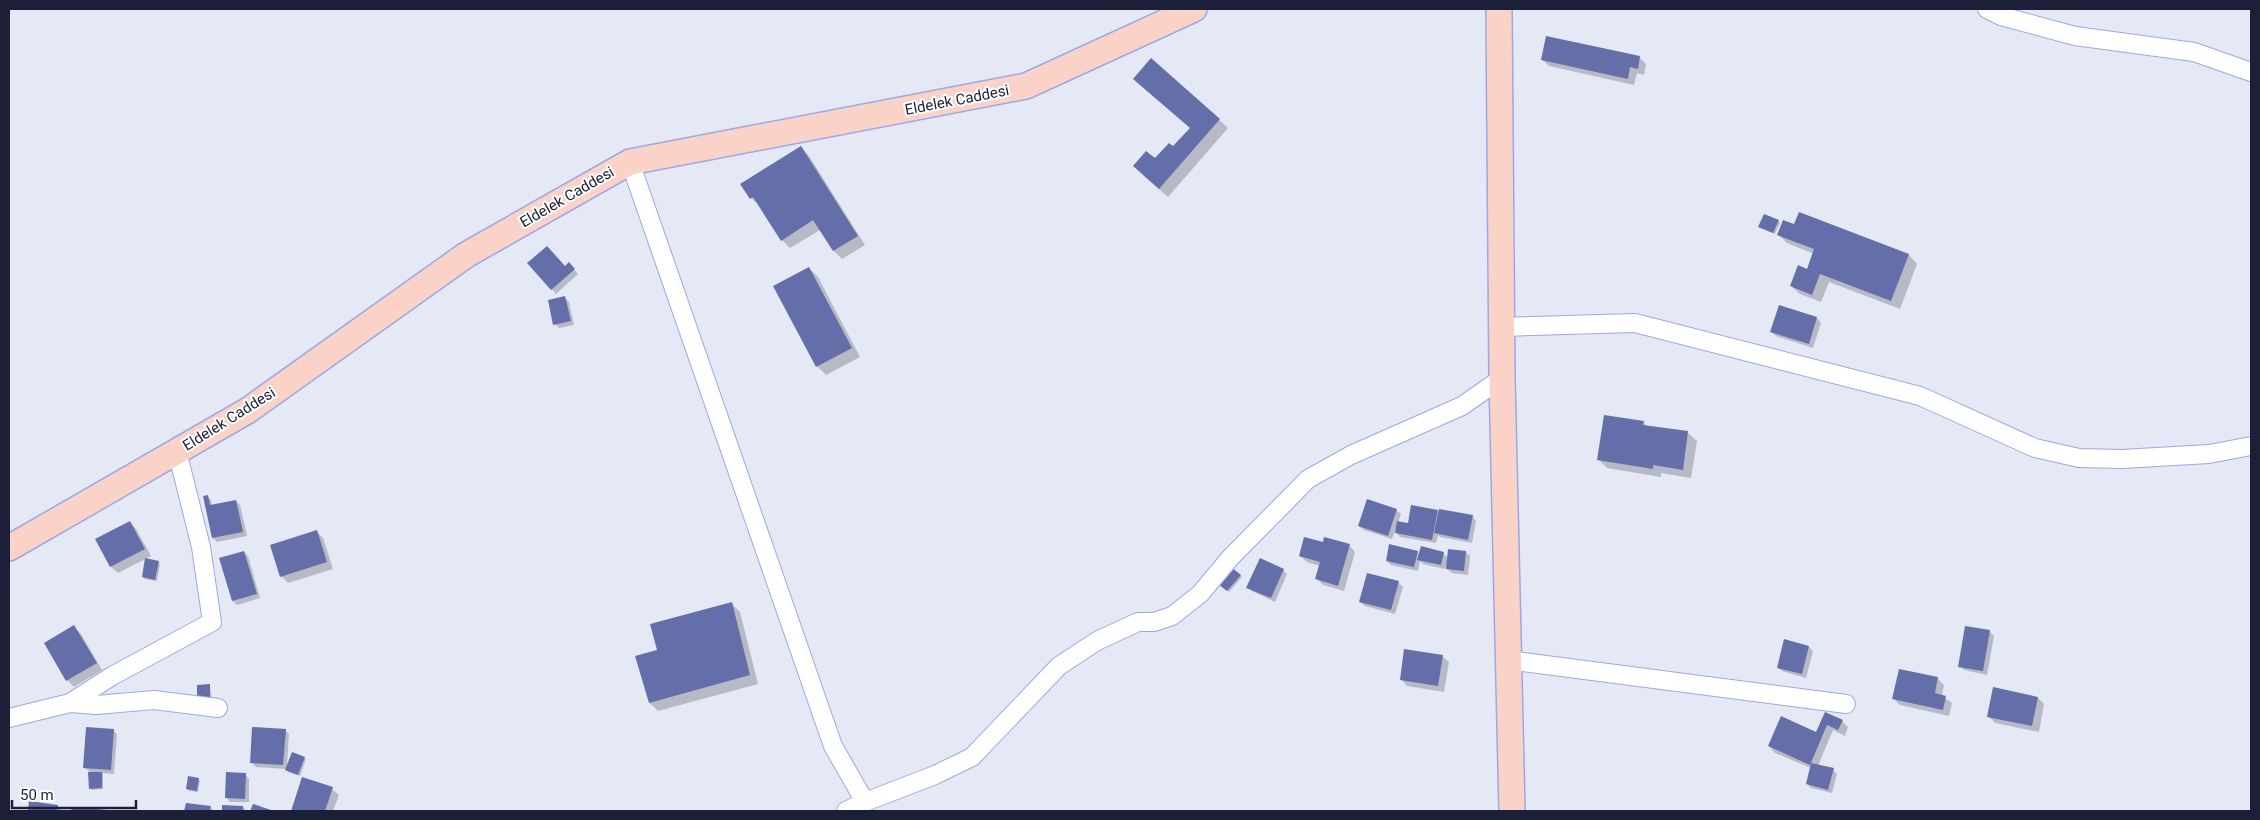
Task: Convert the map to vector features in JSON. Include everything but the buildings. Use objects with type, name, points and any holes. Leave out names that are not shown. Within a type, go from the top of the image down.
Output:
[{"type":"street","name":"Eldelek Caddesi","points":[[9,548],[247,411],[466,255],[630,162],[1026,86],[1194,9]]},
{"type":"street","points":[[1499,9],[1501,327],[1512,811]]},
{"type":"street","points":[[1987,9],[2001,16],[2075,36],[2194,52],[2251,72]]},
{"type":"street","points":[[630,162],[833,746],[865,802]]},
{"type":"street","points":[[1501,327],[1634,323],[1920,396],[2035,448],[2079,458],[2122,459],[2209,454],[2251,446]]},
{"type":"street","points":[[846,811],[935,775],[972,757],[1059,666],[1098,641],[1138,622],[1154,622],[1172,616],[1200,594],[1230,557],[1308,479],[1351,455],[1462,406],[1502,378]]},
{"type":"street","points":[[70,703],[112,676],[212,622],[202,547],[177,451]]},
{"type":"street","points":[[1508,660],[1846,704]]},
{"type":"street","points":[[9,718],[70,703],[96,705],[154,700],[218,708]]}]
